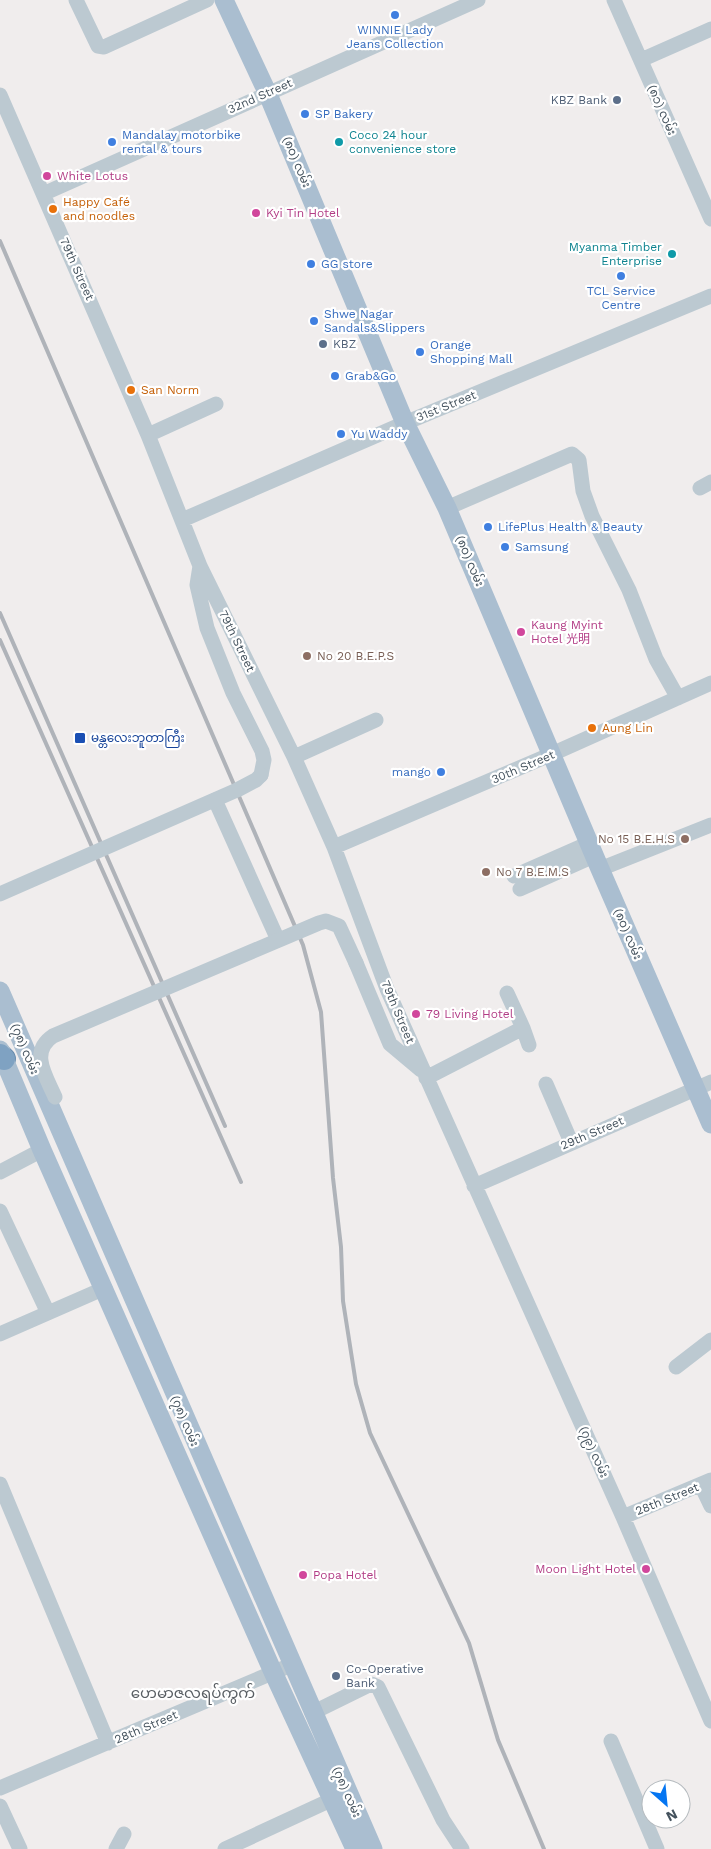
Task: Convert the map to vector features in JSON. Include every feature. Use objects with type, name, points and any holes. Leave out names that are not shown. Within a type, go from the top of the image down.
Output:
[{"type":"main road","name":"(၈၀) လမ်း","points":[[224,0],[267,92],[405,423],[447,508],[594,856],[703,1085],[711,1124]]},
{"type":"main road","name":"(၇၈) လမ်း","points":[[0,991],[291,1665],[373,1849]]},
{"type":"main road","name":"(၇၈) လမ်း","points":[[1,1055],[273,1672],[355,1849]]},
{"type":"street","points":[[76,0],[94,41],[98,46],[104,47],[207,0]]},
{"type":"street","name":"32nd Street","points":[[43,194],[267,92],[478,0]]},
{"type":"street","name":"(၈၁) လမ်း","points":[[614,0],[711,219]]},
{"type":"street","points":[[640,60],[711,29]]},
{"type":"street","name":"79th Street","points":[[0,95],[148,435],[200,566],[294,758],[334,847],[387,989],[474,1186]]},
{"type":"street","name":"31st Street","points":[[182,520],[405,423],[711,296]]},
{"type":"street","points":[[148,435],[216,404]]},
{"type":"street","points":[[447,508],[572,454],[579,460],[583,491],[592,516],[629,590],[656,659],[678,698]]},
{"type":"street","points":[[0,894],[215,800],[256,780],[264,767],[262,751],[225,673],[207,628],[197,585],[200,566]]},
{"type":"street","name":"30th Street","points":[[334,847],[552,754],[711,683]]},
{"type":"street","points":[[294,758],[376,720]]},
{"type":"street","points":[[215,800],[278,940]]},
{"type":"street","points":[[517,882],[594,856],[711,825]]},
{"type":"street","points":[[86,1191],[84,1176],[39,1057],[46,1040],[319,922],[333,923],[343,931],[390,1044],[425,1074],[523,1028]]},
{"type":"street","points":[[508,993],[530,1045]]},
{"type":"street","points":[[546,1084],[571,1142]]},
{"type":"street","name":"29th Street","points":[[474,1186],[703,1085]]},
{"type":"street","points":[[0,1172],[42,1150]]},
{"type":"street","name":"(၇၉) လမ်း","points":[[474,1186],[623,1517],[711,1721]]},
{"type":"street","points":[[0,1211],[48,1313]]},
{"type":"street","points":[[0,1334],[105,1288]]},
{"type":"street","points":[[676,1367],[711,1341]]},
{"type":"street","points":[[706,1482],[711,1506]]},
{"type":"street","name":"28th Street","points":[[623,1517],[706,1482]]},
{"type":"street","points":[[0,1484],[108,1743]]},
{"type":"street","name":"28th Street","points":[[0,1788],[291,1665]]},
{"type":"street","points":[[312,1713],[371,1684],[378,1687],[443,1820],[462,1849]]},
{"type":"street","points":[[611,1741],[657,1849]]},
{"type":"street","points":[[225,1849],[333,1798]]},
{"type":"street","points":[[0,1806],[20,1849]]},
{"type":"street","points":[[116,1849],[124,1834]]},
{"type":"railway","points":[[0,241],[303,945],[321,1012],[333,1178],[341,1247],[343,1301],[356,1384],[370,1433],[469,1643],[498,1740],[544,1849]]},
{"type":"railway","points":[[0,613],[225,1126]]},
{"type":"railway","points":[[0,640],[241,1182]]},
{"type":"place","name":"WINNIE Lady Jeans Collection","points":[[395,15]]},
{"type":"place","name":"KBZ Bank","points":[[617,100]]},
{"type":"place","name":"SP Bakery","points":[[305,114]]},
{"type":"place","name":"Mandalay motorbike rental & tours","points":[[112,142]]},
{"type":"place","name":"Coco 24 hour convenience store","points":[[339,142]]},
{"type":"place","name":"White Lotus","points":[[47,176]]},
{"type":"place","name":"Happy Café and noodles","points":[[53,209]]},
{"type":"place","name":"Kyi Tin Hotel","points":[[256,213]]},
{"type":"place","name":"Myanma Timber Enterprise","points":[[672,254]]},
{"type":"place","name":"GG store","points":[[311,264]]},
{"type":"place","name":"TCL Service Centre","points":[[621,276]]},
{"type":"place","name":"Shwe Nagar Sandals&Slippers","points":[[314,321]]},
{"type":"place","name":"KBZ","points":[[323,344]]},
{"type":"place","name":"Orange Shopping Mall","points":[[420,352]]},
{"type":"place","name":"Grab&Go","points":[[335,376]]},
{"type":"place","name":"San Norm","points":[[131,390]]},
{"type":"place","name":"Yu Waddy","points":[[341,434]]},
{"type":"place","name":"LifePlus Health & Beauty","points":[[488,527]]},
{"type":"place","name":"Samsung","points":[[505,547]]},
{"type":"place","name":"Kaung Myint Hotel 光明","points":[[521,632]]},
{"type":"place","name":"No 20 B.E.P.S","points":[[307,656]]},
{"type":"place","name":"Aung Lin","points":[[592,728]]},
{"type":"place","name":"မန္တလေးဘူတာကြီး","points":[[80,738]]},
{"type":"place","name":"mango","points":[[441,772]]},
{"type":"place","name":"No 15 B.E.H.S","points":[[685,839]]},
{"type":"place","name":"No 7 B.E.M.S","points":[[486,872]]},
{"type":"place","name":"79 Living Hotel","points":[[416,1014]]},
{"type":"place","name":"Moon Light Hotel","points":[[646,1569]]},
{"type":"place","name":"Popa Hotel","points":[[303,1575]]},
{"type":"place","name":"Co-Operative Bank","points":[[336,1676]]},
{"type":"district","name":"ဟေမာဇလရပ်ကွက်","points":[[193,1693]]}]
